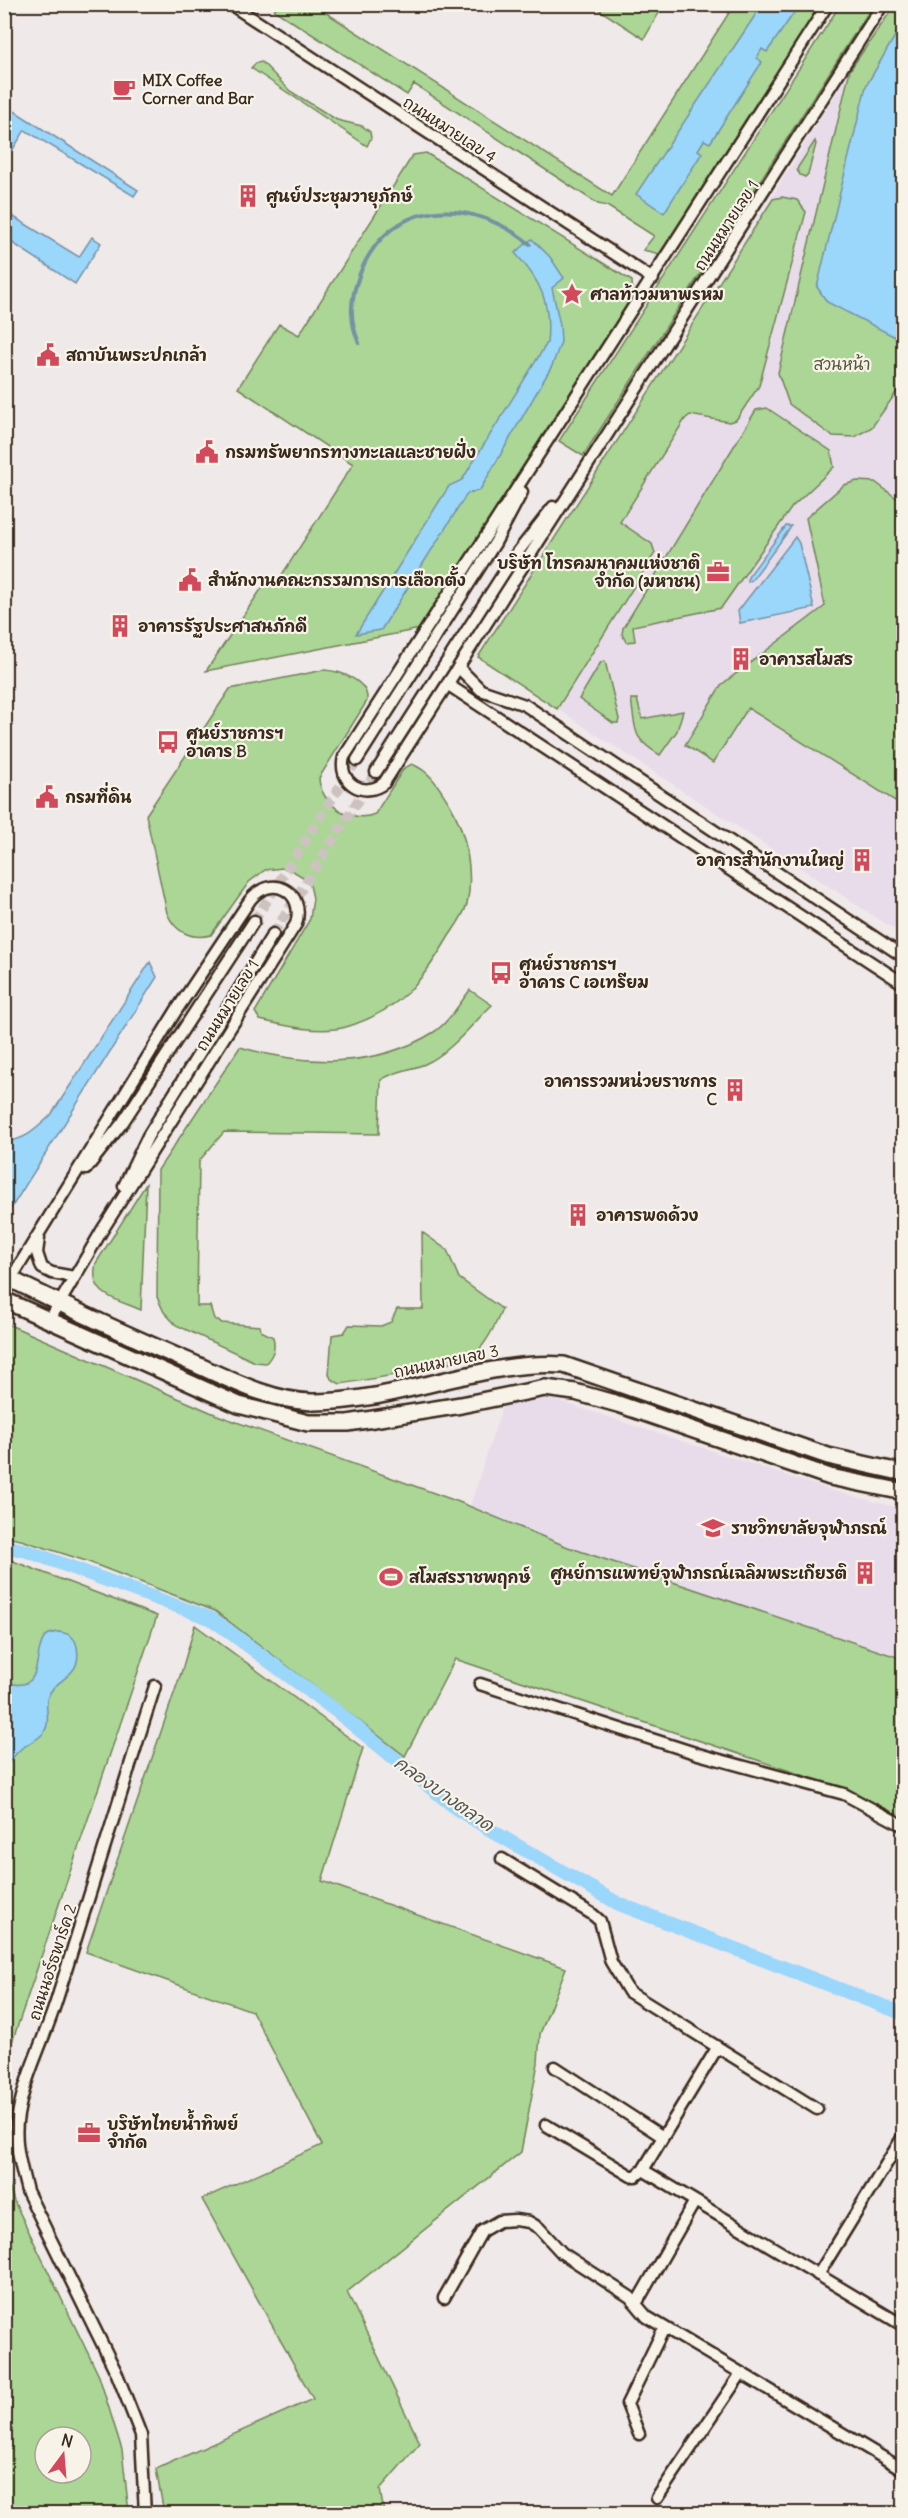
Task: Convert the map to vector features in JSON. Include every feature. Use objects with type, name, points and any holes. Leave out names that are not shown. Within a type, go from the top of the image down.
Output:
[{"type":"street","name":"ถนนหมายเลข 4","points":[[230,4],[653,279]]},
{"type":"street","name":"ถนนหมายเลข 1","points":[[828,4],[344,757],[342,770],[350,784],[361,790],[379,787],[384,783],[883,4]]},
{"type":"street","name":"ถนนหมายเลข 1","points":[[357,760],[495,543],[551,436]]},
{"type":"street","name":"ถนนหมายเลข 1","points":[[376,772],[514,557],[591,459]]},
{"type":"street","points":[[458,667],[481,690],[492,696],[525,705],[903,957]]},
{"type":"street","points":[[447,684],[903,984]]},
{"type":"street","points":[[503,721],[498,710],[503,703],[525,705]]},
{"type":"street","name":"ถนนหมายเลข 1","points":[[7,1282],[176,1011],[250,900],[260,890],[274,886],[287,891],[292,895],[299,909],[296,924],[74,1277],[49,1321]]},
{"type":"street","name":"ถนนหมายเลข 1","points":[[57,1205],[123,1122],[254,921]]},
{"type":"street","name":"ถนนหมายเลข 1","points":[[102,1232],[148,1136],[273,934]]},
{"type":"street","points":[[42,1229],[37,1253],[39,1264],[47,1271],[74,1277]]},
{"type":"street","name":"ถนนหมายเลข 3","points":[[7,1282],[60,1303],[230,1379],[286,1398],[310,1402],[350,1399],[489,1369],[537,1363],[564,1365],[828,1456],[903,1473]]},
{"type":"street","points":[[4,1300],[239,1405],[304,1422],[348,1423],[461,1405],[545,1388],[575,1392],[621,1405],[830,1478],[903,1492]]},
{"type":"street","points":[[480,1684],[698,1754],[844,1794],[903,1826]]},
{"type":"street","name":"ถนนนอร์ธพาร์ค 2","points":[[145,2514],[141,2435],[117,2374],[27,2191],[16,2136],[17,2117],[24,2087],[55,2004],[155,1686]]},
{"type":"street","points":[[502,1859],[600,1921],[611,1962],[629,1992],[817,2109]]},
{"type":"street","points":[[546,2126],[631,2176],[636,2176],[643,2170],[717,2048]]},
{"type":"street","points":[[555,2067],[663,2137]]},
{"type":"street","points":[[818,2275],[903,2135]]},
{"type":"street","points":[[643,2170],[903,2326]]},
{"type":"street","points":[[636,2304],[695,2201]]},
{"type":"street","points":[[444,2298],[482,2231],[499,2221],[529,2222],[539,2228],[562,2253],[614,2285],[647,2317],[740,2375],[903,2470]]},
{"type":"street","points":[[639,2433],[627,2404],[664,2328]]},
{"type":"street","points":[[657,2498],[740,2375]]},
{"type":"shaded area","name":"บริษัท โทรคมนาคมแห่งชาติ จำกัด (มหาชน)","points":[[895,5],[903,5],[903,935],[478,657],[679,347],[850,70]]},
{"type":"shaded area","name":"ราชวิทยาลัยจุฬาภรณ์","points":[[547,1397],[834,1491],[903,1509],[903,1659],[568,1547],[470,1506],[503,1404]]},
{"type":"green space","points":[[278,5],[314,5],[612,196],[734,5],[823,5],[668,249],[660,254],[643,250],[654,236],[607,206],[598,204],[414,84],[407,95],[274,10]]},
{"type":"green space","points":[[592,5],[656,5],[660,11],[644,39]]},
{"type":"green space","points":[[840,5],[873,5],[583,456],[559,441]]},
{"type":"green space","name":"สวนหน้า","points":[[895,5],[903,5],[903,383],[872,427],[855,437],[832,436],[789,404],[778,373],[850,70]]},
{"type":"green space","points":[[262,62],[290,91],[337,120],[362,126],[370,132],[371,138],[367,146],[251,68],[256,63]]},
{"type":"green space","points":[[815,141],[808,174],[805,177],[797,170]]},
{"type":"green space","points":[[426,153],[632,281],[633,299],[420,629],[206,671],[270,576],[278,581],[353,464],[238,388],[279,324],[299,335],[413,155]]},
{"type":"green space","points":[[782,197],[797,200],[806,212],[759,386],[736,420],[729,422],[690,415],[685,419],[620,522],[652,544],[655,553],[557,709],[478,657],[773,199]]},
{"type":"green space","points":[[767,408],[831,451],[834,467],[792,507],[721,608],[633,626],[635,641],[626,642],[622,634],[623,628],[756,410]]},
{"type":"green space","points":[[857,481],[875,482],[903,503],[903,806],[748,708],[713,763],[685,745],[721,685],[825,606],[806,518],[844,485]]},
{"type":"green space","points":[[605,661],[618,723],[613,723],[579,699],[601,662]]},
{"type":"green space","points":[[324,670],[353,678],[364,688],[367,701],[319,778],[325,796],[338,810],[347,814],[366,816],[375,814],[404,768],[412,764],[419,767],[434,780],[455,814],[467,852],[470,879],[467,904],[462,917],[419,981],[395,1003],[381,1012],[346,1027],[325,1030],[260,1020],[255,1012],[310,919],[313,898],[310,885],[293,871],[283,868],[265,870],[249,882],[211,935],[197,936],[184,933],[174,925],[167,913],[146,815],[230,689]]},
{"type":"green space","points":[[631,699],[637,699],[642,719],[683,711],[677,731],[660,755],[639,738]]},
{"type":"green space","points":[[470,990],[492,1005],[443,1053],[425,1064],[381,1080],[379,1134],[224,1132],[199,1161],[197,1306],[210,1306],[214,1319],[222,1323],[260,1326],[261,1331],[273,1337],[274,1341],[273,1351],[266,1363],[255,1362],[176,1325],[164,1312],[157,1297],[158,1170],[240,1047],[289,1058],[314,1060],[364,1058],[388,1053],[434,1032],[449,1018]]},
{"type":"green space","points":[[146,1184],[141,1310],[106,1295],[96,1283],[95,1274],[96,1263]]},
{"type":"green space","points":[[422,1232],[447,1250],[459,1278],[502,1309],[494,1327],[476,1353],[452,1363],[340,1384],[331,1379],[329,1374],[332,1335],[344,1333],[349,1325],[381,1326],[391,1322],[397,1309],[423,1309]]},
{"type":"green space","name":"สโมสรราชพฤกษ์","points":[[5,1323],[217,1415],[459,1502],[568,1547],[903,1659],[903,1820],[847,1790],[455,1659],[405,1756],[215,1611],[86,1561],[5,1537]]},
{"type":"green space","points":[[5,1558],[157,1616],[5,2063]]},
{"type":"green space","points":[[195,1625],[363,1748],[322,1881],[566,1968],[540,2034],[538,2063],[521,2152],[347,2292],[420,2443],[380,2489],[384,2513],[164,2513],[156,2469],[313,2399],[202,2199],[322,2145],[252,2011],[86,1952],[182,1670]]},
{"type":"green space","points":[[4,2172],[14,2201],[99,2376],[122,2450],[129,2513],[5,2513]]},
{"type":"water","points":[[762,5],[796,5],[798,7],[767,52],[762,49],[757,58],[762,62],[710,143],[704,140],[698,150],[702,153],[664,213],[636,194]]},
{"type":"water","points":[[903,22],[903,341],[827,302],[817,287],[866,86]]},
{"type":"water","points":[[5,105],[138,190],[134,196],[25,130],[5,162]]},
{"type":"water","points":[[4,211],[79,257],[92,237],[101,243],[75,284],[5,238]]},
{"type":"water","points":[[532,239],[550,257],[564,278],[552,288],[560,325],[561,342],[552,366],[480,490],[467,494],[381,630],[356,634],[449,486],[462,480],[547,343],[548,329],[543,294],[532,274],[515,253]]},
{"type":"water","points":[[786,526],[791,526],[752,580],[748,582],[748,577]]},
{"type":"water","points":[[795,537],[799,543],[814,608],[740,623],[738,611]]},
{"type":"water","points":[[150,962],[157,977],[5,1218],[5,1141],[25,1136],[51,1115]]},
{"type":"water","points":[[58,1632],[68,1634],[75,1640],[78,1658],[76,1666],[50,1692],[44,1732],[19,1750],[5,1769],[5,1682],[27,1683],[36,1670],[41,1644],[45,1637]]},
{"type":"waterway","points":[[359,343],[352,318],[354,293],[359,276],[372,250],[390,231],[410,219],[433,212],[457,212],[482,218],[507,228],[530,244]]},
{"type":"waterway","name":"คลองบางตลาด","points":[[4,1546],[27,1551],[212,1619],[335,1710],[457,1809],[619,1904],[904,2014]]},
{"type":"tunnel","points":[[254,921],[357,760]]},
{"type":"tunnel","points":[[273,934],[376,772]]},
{"type":"place","name":"MIX Coffee Corner and Bar","points":[[124,89]]},
{"type":"place","name":"ศูนย์ประชุมวายุภักษ์","points":[[248,196]]},
{"type":"place","name":"ศาลท้าวมหาพรหม","points":[[572,294]]},
{"type":"place","name":"สถาบันพระปกเกล้า","points":[[48,355]]},
{"type":"place","name":"กรมทรัพยากรทางทะเลและชายฝั่ง","points":[[207,452]]},
{"type":"place","name":"บริษัท โทรคมนาคมแห่งชาติ จำกัด (มหาชน)","points":[[718,572]]},
{"type":"place","name":"สำนักงานคณะกรรมการการเลือกตั้ง","points":[[190,580]]},
{"type":"place","name":"อาคารรัฐประศาสนภักดี","points":[[120,626]]},
{"type":"place","name":"อาคารสโมสร","points":[[741,659]]},
{"type":"place","name":"ศูนย์ราชการฯ อาคาร B","points":[[168,742]]},
{"type":"place","name":"กรมที่ดิน","points":[[47,797]]},
{"type":"place","name":"อาคารสำนักงานใหญ่","points":[[862,860]]},
{"type":"place","name":"ศูนย์ราชการฯ อาคาร C เอเทรียม","points":[[501,973]]},
{"type":"place","name":"อาคารรวมหน่วยราชการ C","points":[[735,1090]]},
{"type":"place","name":"อาคารพดด้วง","points":[[578,1215]]},
{"type":"place","name":"ราชวิทยาลัยจุฬาภรณ์","points":[[713,1528]]},
{"type":"place","name":"ศูนย์การแพทย์จุฬาภรณ์เฉลิมพระเกียรติ","points":[[865,1573]]},
{"type":"place","name":"สโมสรราชพฤกษ์","points":[[391,1577]]},
{"type":"place","name":"บริษัทไทยน้ำทิพย์ จำกัด","points":[[89,2133]]}]
